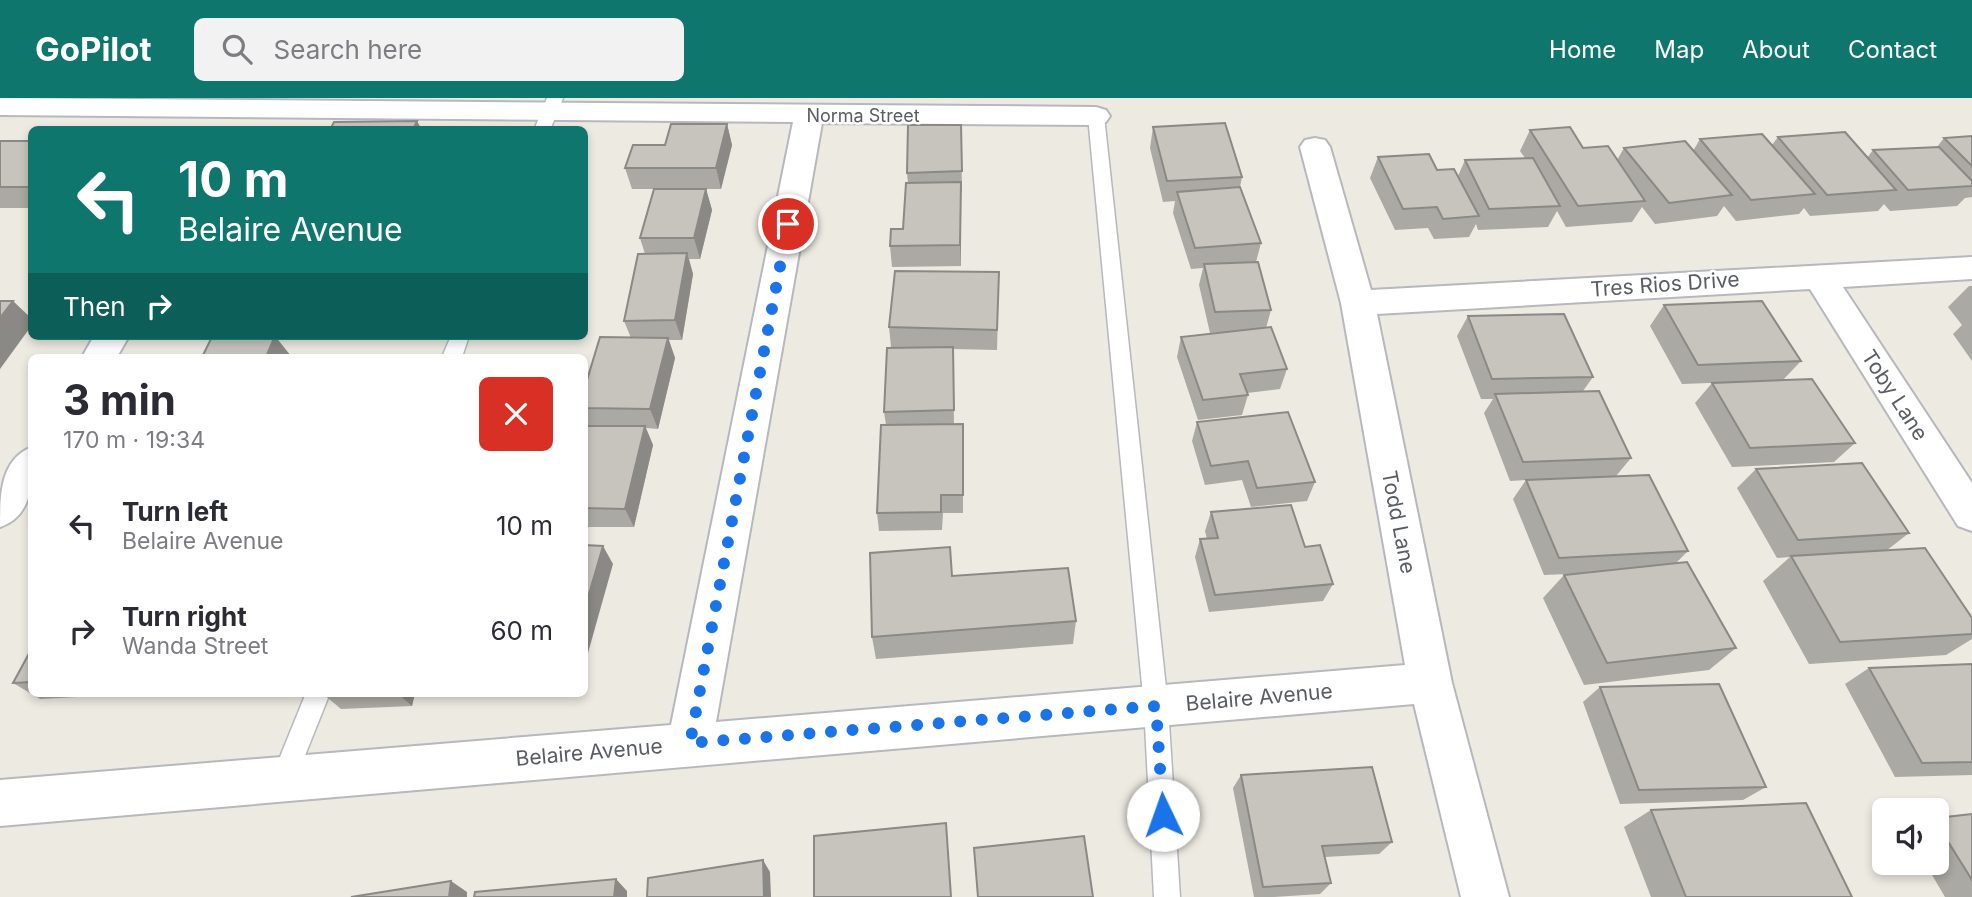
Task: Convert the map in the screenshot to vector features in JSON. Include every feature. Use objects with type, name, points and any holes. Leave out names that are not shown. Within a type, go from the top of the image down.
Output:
[{"type":"street","name":"Norma Street","points":[[0,106],[262,102],[549,113],[1096,116]]},
{"type":"street","points":[[247,126],[262,102]]},
{"type":"street","points":[[690,743],[809,115]]},
{"type":"street","name":"Todd Lane","points":[[1315,147],[1358,303],[1430,683],[1485,897]]},
{"type":"street","name":"Tres Rios Drive","points":[[1358,303],[1972,268]]},
{"type":"street","name":"Toby Lane","points":[[1818,275],[1972,515]]},
{"type":"street","points":[[0,511],[28,468]]},
{"type":"street","name":"Belaire Avenue","points":[[0,803],[1430,683]]},
{"type":"lane","points":[[1096,116],[1156,706],[1167,897]]},
{"type":"lane","points":[[283,779],[316,697]]},
{"type":"building","points":[[417,121],[415,126],[332,126],[334,122]]},
{"type":"building","points":[[1225,123],[1242,177],[1167,181],[1153,127]]},
{"type":"building","points":[[671,124],[727,124],[716,168],[625,168],[633,145],[665,145]]},
{"type":"building","points":[[908,125],[961,125],[962,171],[907,173]]},
{"type":"building","points":[[1570,127],[1583,148],[1608,146],[1645,201],[1578,206],[1530,130]]},
{"type":"building","points":[[1845,132],[1896,190],[1827,195],[1778,137]]},
{"type":"building","points":[[1762,134],[1815,194],[1751,200],[1700,139]]},
{"type":"building","points":[[1972,136],[1972,166],[1944,138]]},
{"type":"building","points":[[0,141],[28,141],[28,187],[0,187]]},
{"type":"building","points":[[1685,141],[1732,195],[1669,203],[1624,148]]},
{"type":"building","points":[[1939,147],[1972,181],[1972,186],[1908,190],[1873,150]]},
{"type":"building","points":[[1429,154],[1437,170],[1454,169],[1479,216],[1443,219],[1437,207],[1403,209],[1378,157]]},
{"type":"building","points":[[1533,158],[1560,206],[1489,209],[1465,160]]},
{"type":"building","points":[[961,182],[960,245],[890,246],[891,229],[903,229],[906,183]]},
{"type":"building","points":[[1240,187],[1261,243],[1195,248],[1177,192]]},
{"type":"building","points":[[654,189],[706,189],[694,238],[640,238]]},
{"type":"building","points":[[687,253],[675,320],[624,321],[638,254]]},
{"type":"building","points":[[1258,262],[1271,310],[1215,312],[1204,264]]},
{"type":"building","points":[[895,271],[999,272],[997,330],[889,327]]},
{"type":"building","points":[[0,301],[13,301],[0,318]]},
{"type":"building","points":[[1762,301],[1801,361],[1698,365],[1664,305]]},
{"type":"building","points":[[1564,314],[1593,377],[1492,379],[1468,316]]},
{"type":"building","points":[[1271,327],[1287,369],[1240,374],[1248,395],[1203,400],[1181,337]]},
{"type":"building","points":[[600,337],[668,338],[650,409],[588,408],[588,377]]},
{"type":"building","points":[[210,340],[273,340],[267,354],[204,354]]},
{"type":"building","points":[[953,347],[954,410],[884,412],[887,348]]},
{"type":"building","points":[[1812,379],[1855,443],[1750,448],[1712,383]]},
{"type":"building","points":[[1599,391],[1631,458],[1523,462],[1495,394]]},
{"type":"building","points":[[1288,412],[1315,482],[1257,488],[1248,461],[1211,466],[1197,422]]},
{"type":"building","points":[[963,424],[963,495],[941,495],[941,512],[877,513],[881,425]]},
{"type":"building","points":[[588,426],[645,426],[625,509],[588,508]]},
{"type":"building","points":[[1862,463],[1909,533],[1798,540],[1756,469]]},
{"type":"building","points":[[1649,475],[1688,551],[1559,558],[1526,480]]},
{"type":"building","points":[[1291,505],[1305,547],[1320,545],[1333,584],[1215,595],[1200,539],[1218,538],[1211,512]]},
{"type":"building","points":[[588,545],[603,546],[588,597]]},
{"type":"building","points":[[950,547],[952,576],[1068,568],[1076,621],[872,637],[870,553]]},
{"type":"building","points":[[1925,548],[1972,618],[1972,634],[1840,642],[1791,556]]},
{"type":"building","points":[[1687,562],[1736,648],[1607,663],[1564,575]]},
{"type":"building","points":[[28,655],[28,682],[13,683]]},
{"type":"building","points":[[1972,664],[1972,762],[1922,763],[1869,668]]},
{"type":"building","points":[[1719,684],[1766,787],[1639,790],[1600,687]]},
{"type":"building","points":[[1372,767],[1392,842],[1322,846],[1331,883],[1263,887],[1241,775]]},
{"type":"building","points":[[1806,803],[1852,897],[1686,897],[1651,810]]},
{"type":"building","points":[[1972,814],[1972,880],[1949,843],[1949,817]]},
{"type":"building","points":[[946,823],[951,897],[814,897],[814,836]]},
{"type":"building","points":[[1084,836],[1093,897],[978,897],[974,848]]},
{"type":"building","points":[[763,860],[764,897],[647,897],[648,878]]},
{"type":"building","points":[[616,879],[614,897],[474,897],[475,892]]},
{"type":"building","points":[[451,881],[449,897],[351,897]]},
{"type":"route","points":[[788,224],[690,743],[1156,706],[1163,815]]}]
